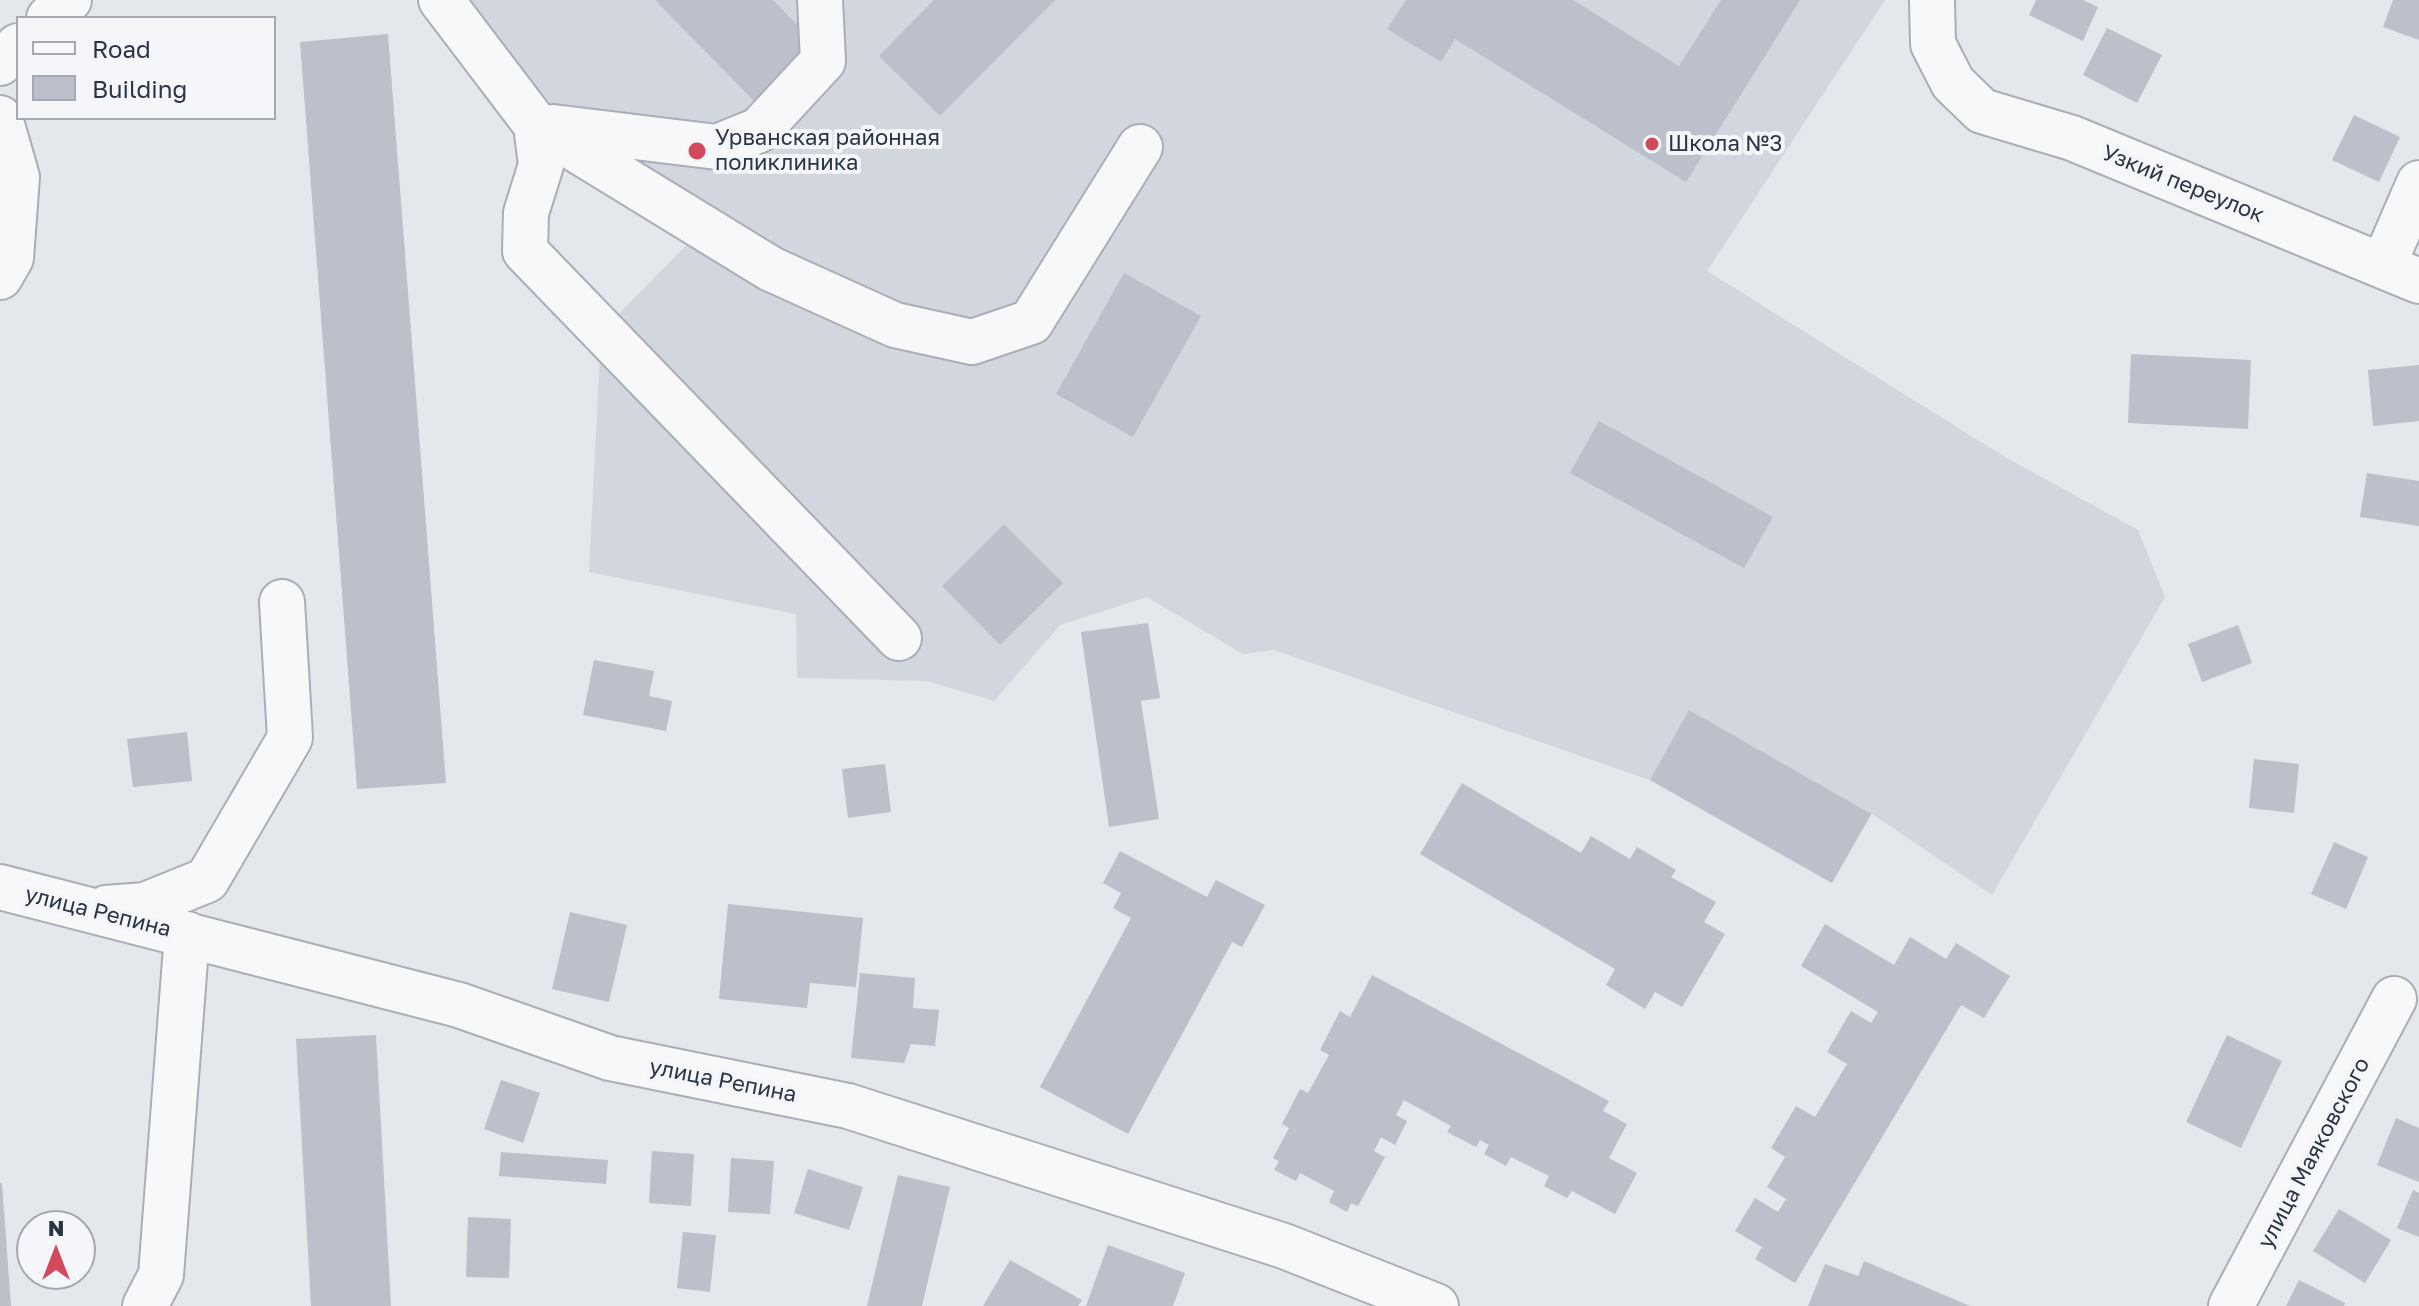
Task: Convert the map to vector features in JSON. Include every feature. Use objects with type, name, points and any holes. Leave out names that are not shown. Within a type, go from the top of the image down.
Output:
[{"type":"street","points":[[51,16],[69,0]]},
{"type":"street","points":[[441,0],[536,125],[771,269],[895,325],[972,342],[1031,322],[1140,147]]},
{"type":"street","points":[[536,125],[717,147],[759,130],[823,61],[820,0]]},
{"type":"street","name":"Узкий переулок","points":[[1932,0],[1933,44],[1953,83],[1982,111],[2072,138],[2401,274]]},
{"type":"street","points":[[0,63],[16,48]]},
{"type":"street","points":[[0,118],[17,177],[11,258],[0,277]]},
{"type":"street","points":[[536,125],[541,165],[526,213],[525,251],[899,638]]},
{"type":"street","points":[[2401,274],[2419,183]]},
{"type":"street","points":[[87,909],[145,905],[207,880],[290,738],[282,602]]},
{"type":"street","name":"улица Репина","points":[[0,887],[459,1005],[610,1058],[863,1110],[1284,1246],[1436,1306]]},
{"type":"street","points":[[145,1306],[161,1275],[187,934]]},
{"type":"street","name":"улица Маяковского","points":[[2231,1306],[2394,999]]},
{"type":"shaded area","points":[[424,0],[1885,0],[1707,271],[2005,457],[2138,530],[2165,597],[1992,895],[1872,814],[1832,883],[1650,780],[1274,650],[1243,654],[1147,597],[1060,625],[994,701],[927,681],[797,678],[796,614],[589,572],[601,332],[708,223],[430,10]]},
{"type":"building","points":[[655,0],[773,0],[817,45],[757,104]]},
{"type":"building","points":[[934,0],[1055,0],[940,116],[879,56]]},
{"type":"building","points":[[1406,0],[1573,0],[1679,66],[1721,0],[1800,0],[1686,182],[1455,39],[1441,62],[1387,29]]},
{"type":"building","points":[[2036,0],[2083,0],[2098,7],[2083,41],[2029,15]]},
{"type":"building","points":[[2393,0],[2419,0],[2419,40],[2383,27]]},
{"type":"building","points":[[2107,28],[2162,55],[2137,103],[2083,75]]},
{"type":"building","points":[[388,34],[446,783],[357,789],[300,42]]},
{"type":"building","points":[[2354,115],[2400,137],[2379,182],[2332,160]]},
{"type":"building","points":[[1124,273],[1201,316],[1133,437],[1056,394]]},
{"type":"building","points":[[2131,354],[2251,360],[2248,429],[2128,423]]},
{"type":"building","points":[[2419,365],[2419,421],[2373,426],[2368,370]]},
{"type":"building","points":[[1599,421],[1773,517],[1744,568],[1570,473]]},
{"type":"building","points":[[2367,473],[2419,481],[2419,526],[2360,517]]},
{"type":"building","points":[[1004,524],[1063,583],[1000,645],[942,586]]},
{"type":"building","points":[[1148,623],[1160,698],[1141,701],[1159,819],[1109,827],[1081,632]]},
{"type":"building","points":[[2238,625],[2252,663],[2202,682],[2188,644]]},
{"type":"building","points":[[594,660],[654,671],[649,696],[672,701],[666,731],[583,715]]},
{"type":"building","points":[[1689,710],[1871,814],[1832,883],[1650,780]]},
{"type":"building","points":[[187,732],[192,781],[133,787],[127,739]]},
{"type":"building","points":[[2254,759],[2299,764],[2294,813],[2249,808]]},
{"type":"building","points":[[885,764],[891,812],[848,818],[842,769]]},
{"type":"building","points":[[1462,783],[1581,853],[1591,836],[1630,859],[1637,847],[1676,870],[1671,877],[1716,902],[1704,922],[1725,934],[1682,1007],[1655,992],[1645,1009],[1606,985],[1615,969],[1420,854]]},
{"type":"building","points":[[2334,842],[2368,857],[2346,909],[2311,894]]},
{"type":"building","points":[[1120,851],[1207,897],[1216,880],[1265,905],[1242,947],[1232,942],[1128,1134],[1040,1087],[1131,918],[1113,908],[1121,893],[1103,883]]},
{"type":"building","points":[[728,904],[863,918],[856,987],[810,983],[807,1008],[719,999]]},
{"type":"building","points":[[570,912],[627,925],[609,1002],[552,989]]},
{"type":"building","points":[[1825,924],[1894,965],[1910,937],[1946,959],[1956,943],[2010,976],[1984,1018],[1961,1005],[1795,1283],[1755,1259],[1762,1247],[1735,1231],[1755,1198],[1778,1212],[1786,1199],[1767,1187],[1785,1157],[1771,1148],[1796,1106],[1815,1117],[1847,1064],[1827,1052],[1851,1011],[1871,1023],[1878,1012],[1801,966]]},
{"type":"building","points":[[860,973],[915,978],[913,1008],[939,1010],[935,1046],[911,1044],[904,1063],[851,1058]]},
{"type":"building","points":[[1372,975],[1609,1101],[1603,1111],[1627,1124],[1609,1158],[1637,1173],[1615,1214],[1572,1191],[1567,1198],[1544,1186],[1549,1176],[1511,1157],[1506,1166],[1484,1154],[1489,1145],[1480,1140],[1476,1147],[1447,1132],[1451,1126],[1404,1100],[1396,1115],[1407,1121],[1395,1145],[1381,1137],[1374,1151],[1385,1157],[1358,1206],[1351,1203],[1347,1212],[1329,1202],[1334,1191],[1300,1173],[1296,1181],[1274,1170],[1279,1161],[1273,1158],[1289,1128],[1282,1124],[1300,1089],[1308,1093],[1329,1055],[1320,1050],[1340,1011],[1350,1017]]},
{"type":"building","points":[[376,1035],[391,1306],[311,1306],[296,1039]]},
{"type":"building","points":[[2227,1035],[2282,1061],[2241,1148],[2186,1122]]},
{"type":"building","points":[[501,1080],[540,1093],[523,1143],[484,1129]]},
{"type":"building","points":[[2396,1118],[2419,1128],[2419,1182],[2377,1165]]},
{"type":"building","points":[[652,1151],[694,1154],[691,1206],[649,1203]]},
{"type":"building","points":[[501,1152],[608,1160],[606,1184],[499,1176]]},
{"type":"building","points":[[731,1158],[774,1161],[770,1214],[728,1212]]},
{"type":"building","points":[[808,1169],[863,1187],[849,1230],[794,1213]]},
{"type":"building","points":[[898,1175],[950,1187],[922,1306],[867,1306]]},
{"type":"building","points":[[2,1183],[11,1306],[0,1306]]},
{"type":"building","points":[[2413,1190],[2419,1193],[2419,1237],[2397,1228]]},
{"type":"building","points":[[2339,1209],[2391,1240],[2365,1283],[2313,1251]]},
{"type":"building","points":[[468,1217],[511,1219],[509,1278],[466,1277]]},
{"type":"building","points":[[683,1232],[716,1235],[710,1292],[677,1288]]},
{"type":"building","points":[[1108,1245],[1185,1273],[1173,1306],[1086,1306]]},
{"type":"building","points":[[1010,1260],[1082,1300],[1078,1306],[983,1306]]},
{"type":"building","points":[[1864,1261],[1970,1306],[1808,1306],[1825,1264],[1858,1276]]},
{"type":"building","points":[[2299,1280],[2345,1303],[2344,1306],[2286,1306]]},
{"type":"place","name":"Школа №3","points":[[1652,144]]},
{"type":"place","name":"Урванская районная поликлиника","points":[[697,151]]}]
